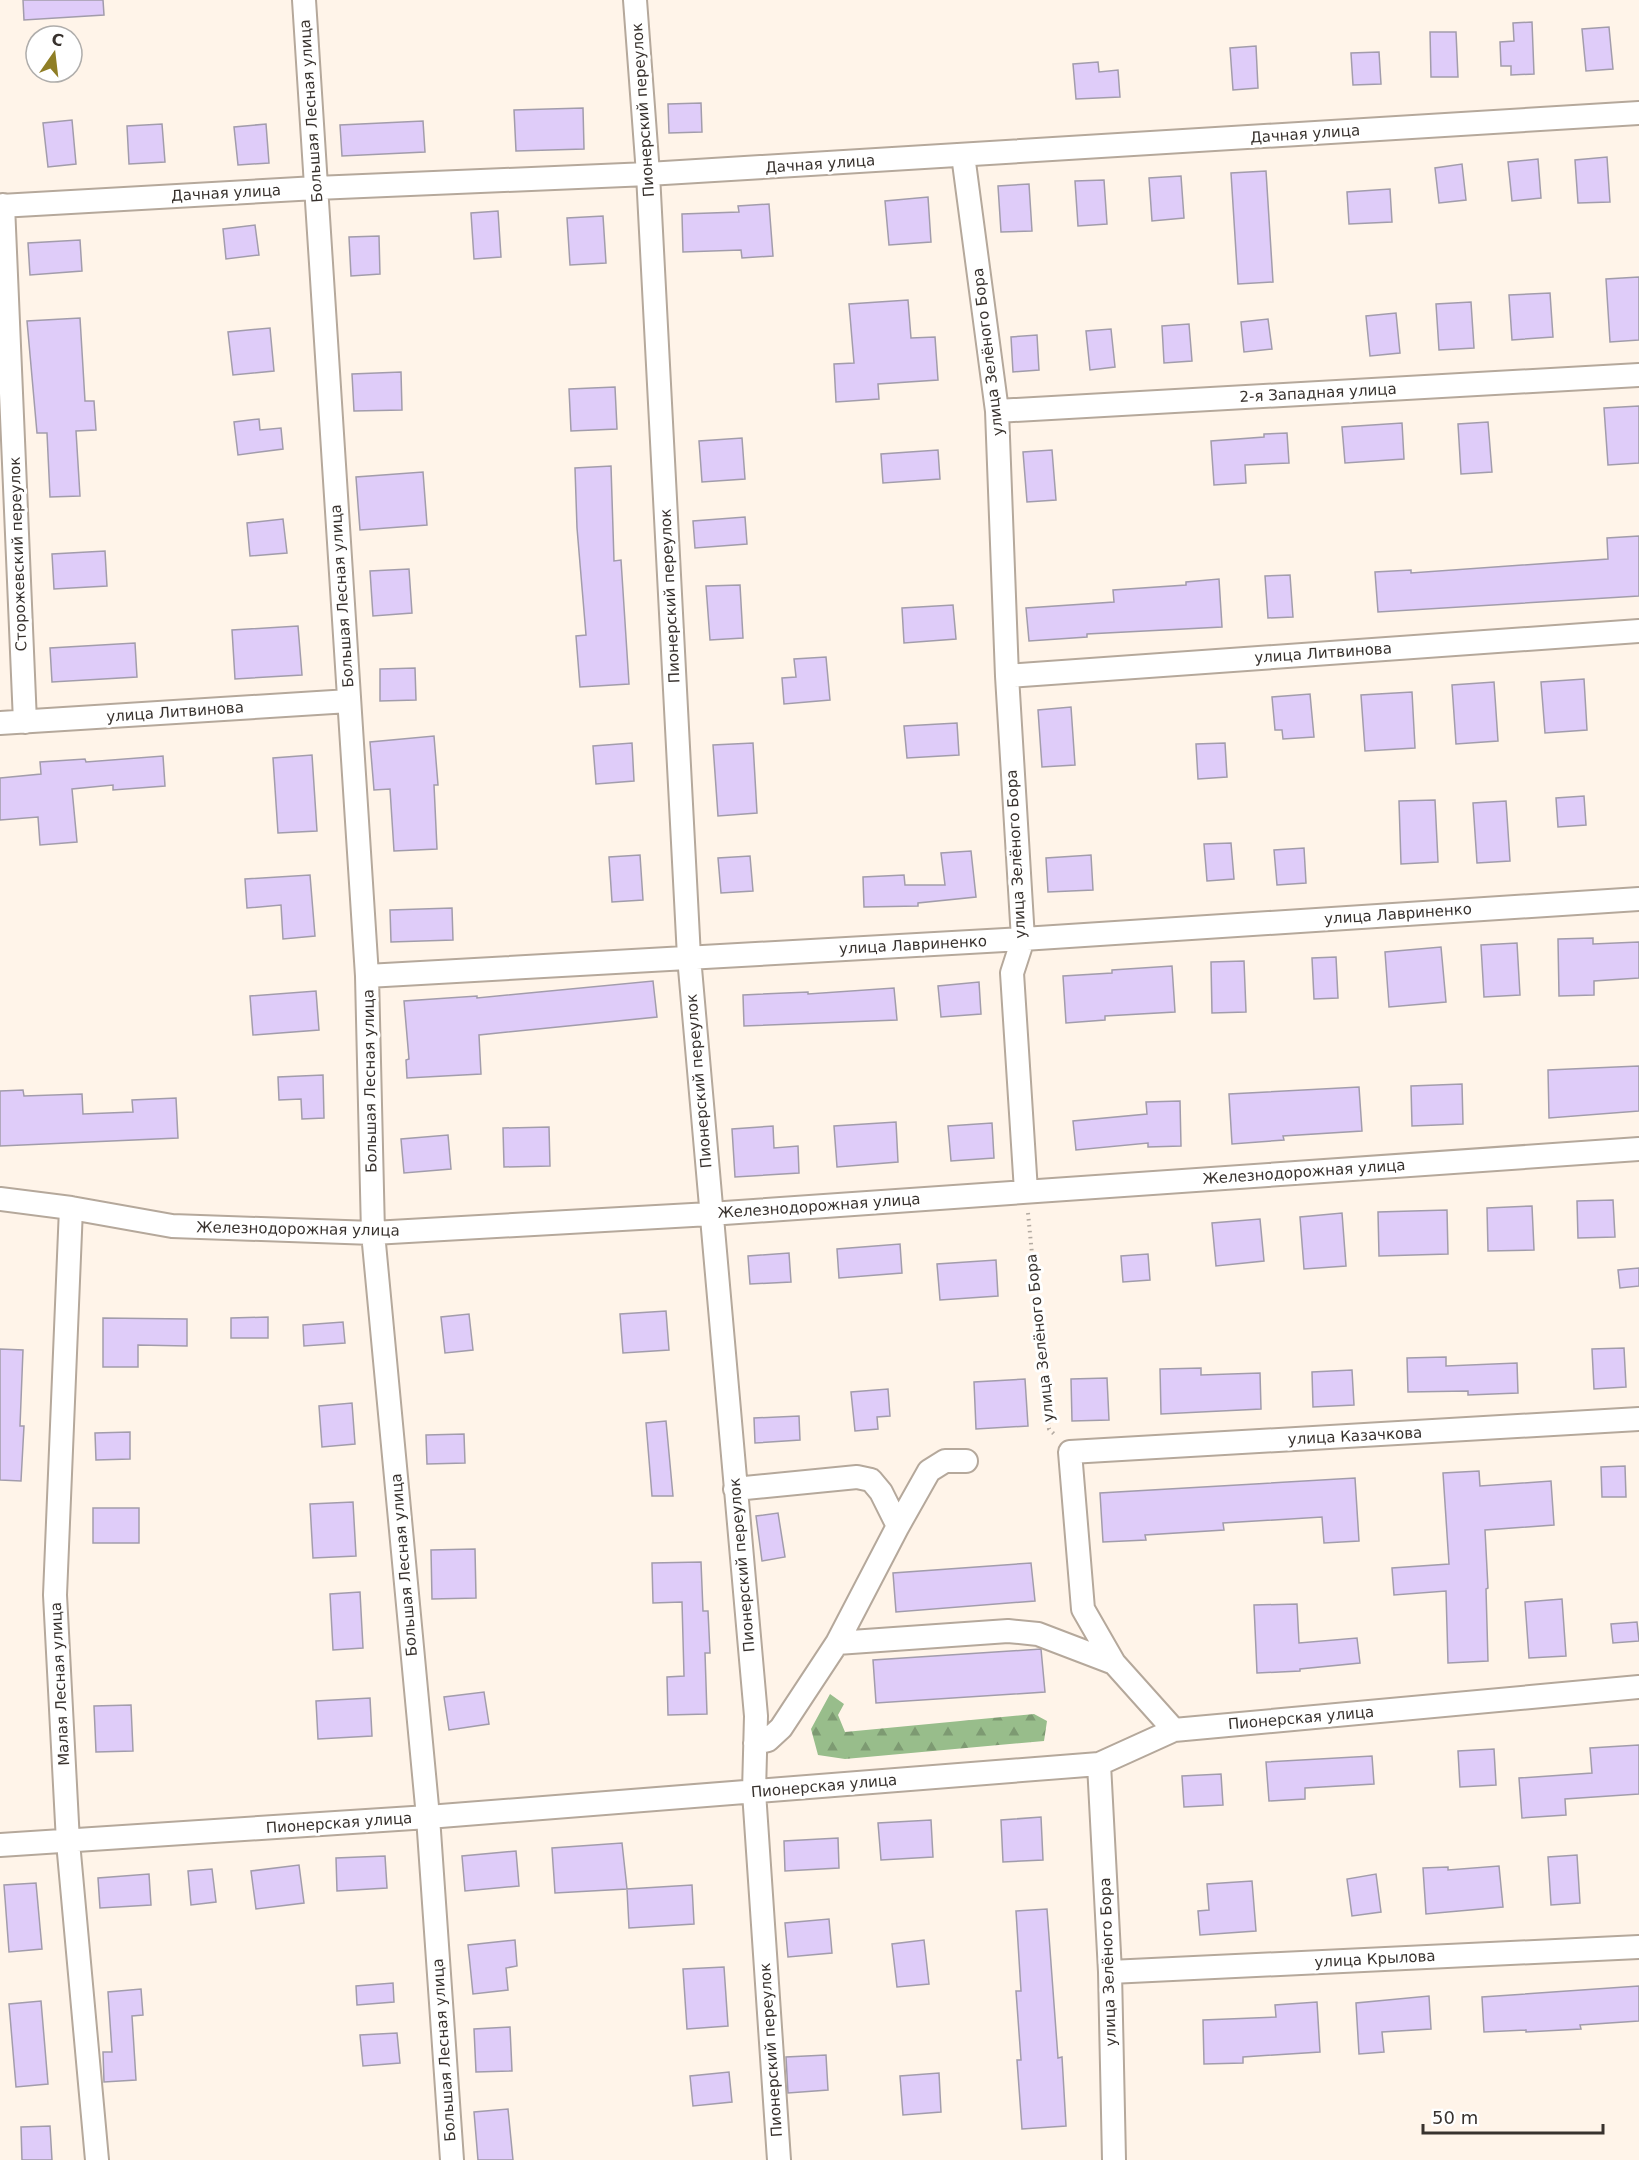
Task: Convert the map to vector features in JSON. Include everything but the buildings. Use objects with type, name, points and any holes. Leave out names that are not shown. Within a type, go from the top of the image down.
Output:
[{"type":"street","name":"Большая Лесная улица","points":[[304,0],[367,976],[373,1233],[428,1817],[452,2160]]},
{"type":"street","name":"Пионерский переулок","points":[[635,0],[648,174],[689,957],[756,1716],[754,1792],[779,2160]]},
{"type":"street","name":"Дачная улица","points":[[2,206],[316,188],[648,174],[1639,113]]},
{"type":"street","name":"улица Зелёного Бора","points":[[963,155],[997,411],[1006,676],[1023,939],[1012,973],[1026,1191]]},
{"type":"street","name":"Сторожевский переулок","points":[[2,206],[26,722]]},
{"type":"street","name":"2-я Западная улица","points":[[997,411],[1639,375]]},
{"type":"street","name":"улица Литвинова","points":[[1006,676],[1639,631]]},
{"type":"street","name":"улица Литвинова","points":[[0,723],[349,701]]},
{"type":"street","name":"улица Лавриненко","points":[[367,976],[1023,939],[1639,899]]},
{"type":"street","name":"Железнодорожная улица","points":[[0,1199],[71,1208],[172,1226],[373,1233],[710,1214],[1639,1149]]},
{"type":"street","name":"Малая Лесная улица","points":[[71,1208],[55,1595],[68,1842],[97,2160]]},
{"type":"street","name":"улица Казачкова","points":[[1070,1452],[1639,1419]]},
{"type":"street","points":[[1070,1452],[1083,1609],[1114,1663],[1174,1730]]},
{"type":"street","points":[[755,1743],[768,1740],[781,1728],[837,1643],[929,1471],[945,1461],[966,1461]]},
{"type":"street","points":[[735,1489],[856,1477],[870,1480],[881,1492],[898,1526]]},
{"type":"street","points":[[837,1643],[1008,1631],[1038,1634],[1114,1663]]},
{"type":"street","name":"Пионерская улица","points":[[0,1845],[428,1817],[1099,1764],[1174,1730],[1639,1687]]},
{"type":"street","name":"улица Зелёного Бора","points":[[1099,1764],[1110,1972],[1114,2160]]},
{"type":"street","name":"улица Крылова","points":[[1110,1972],[1639,1947]]},
{"type":"path","name":"улица Зелёного Бора","points":[[1026,1191],[1049,1429],[1070,1452]]},
{"type":"green space","points":[[830,1694],[844,1704],[838,1715],[845,1732],[1034,1714],[1047,1721],[1044,1741],[845,1759],[818,1755],[811,1729]]}]
